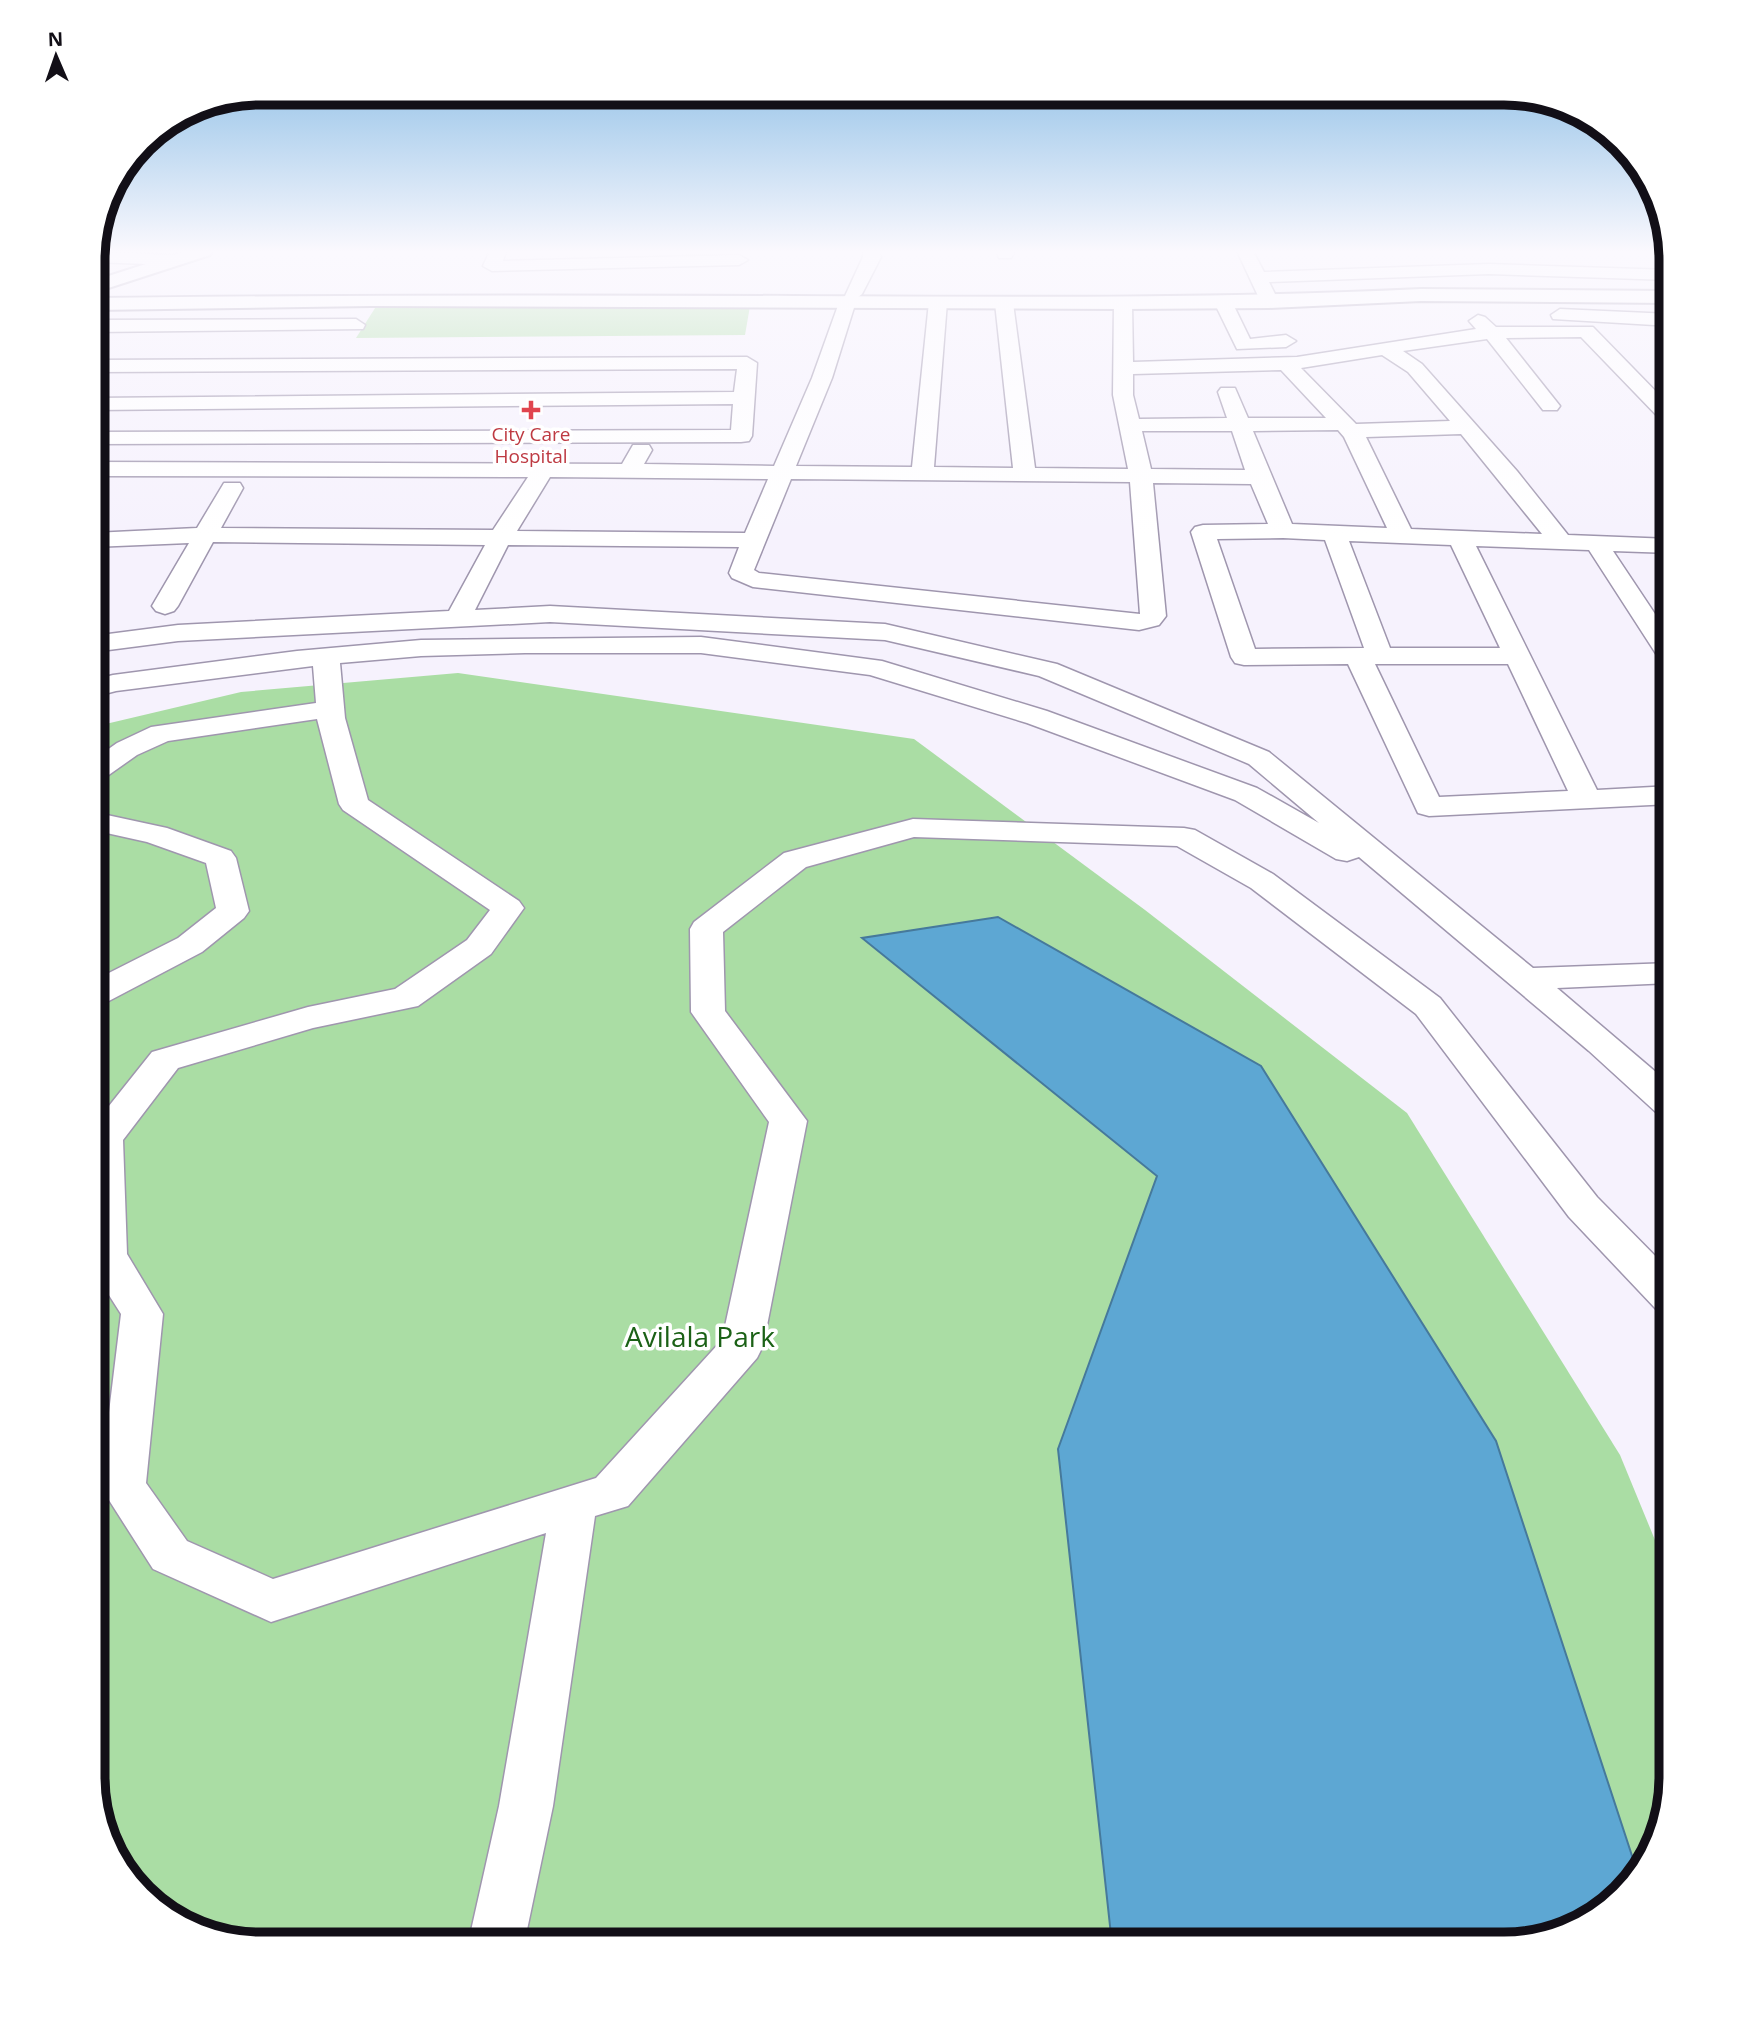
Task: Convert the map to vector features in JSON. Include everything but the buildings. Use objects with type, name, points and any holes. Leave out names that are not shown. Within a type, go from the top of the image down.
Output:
[{"type":"street","points":[[308,403],[343,346]]},
{"type":"street","points":[[834,346],[741,573],[753,580],[1139,622],[1150,620],[1153,616],[1141,476],[1123,395],[1122,346]]},
{"type":"street","points":[[922,473],[933,346]]},
{"type":"street","points":[[1009,346],[1025,474]]},
{"type":"street","points":[[1122,368],[1286,364],[1361,346]]},
{"type":"street","points":[[1393,346],[1509,475],[1560,541]]},
{"type":"street","points":[[1502,346],[1550,406]]},
{"type":"street","points":[[1610,346],[1659,405]]},
{"type":"street","points":[[105,366],[747,363],[741,436],[105,438]]},
{"type":"street","points":[[1286,364],[1347,428],[1403,536]]},
{"type":"street","points":[[1228,393],[1259,477],[1283,531]]},
{"type":"street","points":[[105,404],[744,398]]},
{"type":"street","points":[[1130,425],[1467,427]]},
{"type":"street","points":[[629,471],[649,436]]},
{"type":"street","points":[[105,469],[783,471],[1259,477]]},
{"type":"street","points":[[458,619],[500,538],[544,470]]},
{"type":"street","points":[[165,606],[232,488]]},
{"type":"street","points":[[1517,656],[1244,657],[1203,532],[1283,531],[1659,546]]},
{"type":"street","points":[[1334,533],[1369,656],[1429,807],[1659,796]]},
{"type":"street","points":[[105,539],[206,535],[754,540]]},
{"type":"street","points":[[1460,538],[1587,799]]},
{"type":"street","points":[[1596,543],[1659,639]]},
{"type":"street","points":[[105,642],[178,633],[550,614],[885,632],[1048,670],[1259,758],[1659,1095]]},
{"type":"street","points":[[105,685],[326,656],[421,648],[701,645],[873,667],[1037,716],[1246,794],[1426,897]]},
{"type":"street","points":[[105,1137],[165,1060],[308,1018],[406,998],[479,947],[508,908],[354,804],[330,709],[326,656]]},
{"type":"street","points":[[105,765],[127,749],[161,733],[330,709]]},
{"type":"street","points":[[105,824],[156,835],[220,858],[233,911],[190,945],[105,989]]},
{"type":"street","points":[[105,1262],[142,1314],[123,1486],[170,1555],[271,1601],[612,1492],[742,1346],[788,1121],[708,1012],[706,929],[795,860],[913,828],[1184,837],[1262,881],[1428,1006],[1583,1207],[1659,1286]]},
{"type":"street","points":[[1524,979],[1659,973]]},
{"type":"street","points":[[499,1932],[526,1806],[574,1505]]},
{"type":"green space","name":"Avilala Park","points":[[458,673],[914,739],[1145,910],[1407,1113],[1620,1455],[1659,1550],[1658,1797],[1647,1836],[1627,1871],[1598,1900],[1572,1916],[1544,1927],[1504,1932],[260,1932],[240,1931],[210,1924],[166,1900],[137,1871],[126,1854],[113,1827],[106,1797],[105,724],[241,692]]},
{"type":"water","points":[[998,917],[1261,1066],[1496,1441],[1634,1861],[1598,1900],[1554,1924],[1524,1931],[1111,1932],[1058,1449],[1157,1176],[862,938]]},
{"type":"place","name":"City Care Hospital","points":[[531,410]]}]
